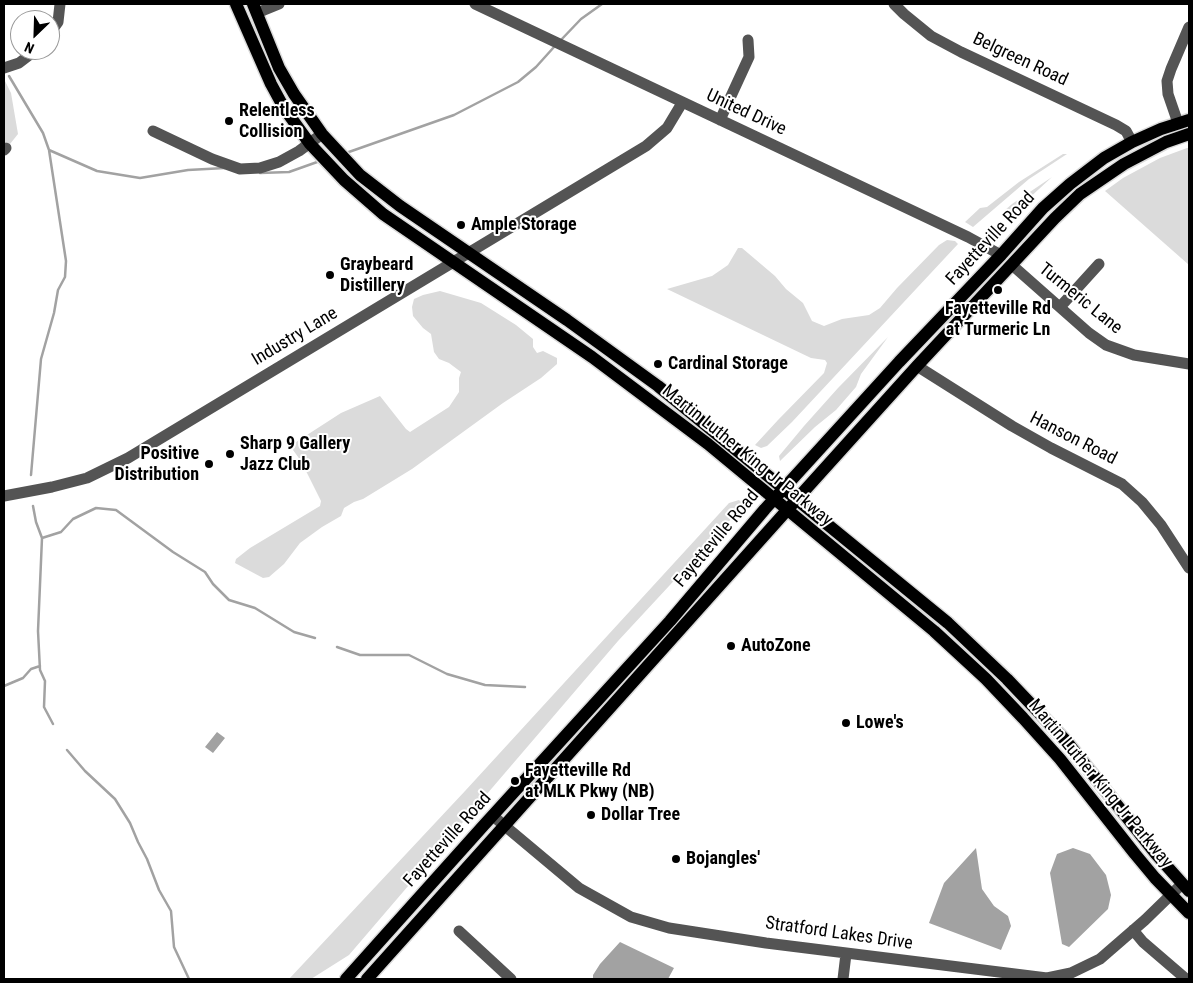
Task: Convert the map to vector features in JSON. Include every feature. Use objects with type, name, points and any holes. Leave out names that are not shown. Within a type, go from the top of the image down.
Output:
[{"type":"main road","name":"Martin Luther King Jr Parkway","points":[[236,4],[271,84],[284,108],[310,144],[344,180],[383,214],[614,373],[708,444],[934,631],[986,680],[1060,759],[1135,854],[1189,913]]},
{"type":"main road","name":"Martin Luther King Jr Parkway","points":[[255,8],[279,68],[294,94],[322,134],[344,159],[374,187],[652,381],[948,623],[1007,679],[1067,742],[1156,854],[1186,887]]},
{"type":"main road","name":"Fayetteville Road","points":[[346,979],[670,621],[774,499],[1043,208],[1104,158],[1132,142],[1183,121]]},
{"type":"main road","name":"Fayetteville Road","points":[[367,979],[917,366],[1067,206],[1094,184],[1124,164],[1166,142],[1189,134]]},
{"type":"street","points":[[255,8],[279,4]]},
{"type":"street","name":"United Drive","points":[[475,4],[968,237],[1001,255]]},
{"type":"street","name":"Belgreen Road","points":[[894,4],[908,18],[932,36],[961,52],[1116,125],[1126,131],[1132,142]]},
{"type":"street","points":[[1183,121],[1168,94],[1167,81],[1170,69],[1189,27]]},
{"type":"street","points":[[720,120],[749,57],[748,40]]},
{"type":"street","points":[[4,68],[22,60]]},
{"type":"street","name":"Industry Lane","points":[[4,496],[73,482],[87,478],[114,465],[646,146],[667,128],[682,103]]},
{"type":"street","points":[[153,131],[220,163],[240,169],[268,166],[291,156],[322,134]]},
{"type":"street","points":[[1060,307],[1099,264]]},
{"type":"street","name":"Turmeric Lane","points":[[1012,265],[1094,337],[1113,349],[1134,355],[1189,364]]},
{"type":"street","name":"Hanson Road","points":[[917,366],[1012,426],[1122,484],[1138,498],[1160,524],[1189,568]]},
{"type":"street","name":"Stratford Lakes Drive","points":[[493,816],[580,888],[631,917],[668,928],[846,954],[1047,978],[1071,973],[1100,959],[1171,894],[1186,887]]},
{"type":"street","points":[[1133,930],[1143,942],[1186,979]]},
{"type":"street","points":[[459,931],[511,979]]},
{"type":"street","points":[[843,979],[846,954]]},
{"type":"shaded area","points":[[4,79],[11,93],[18,134],[10,144],[4,143]]},
{"type":"shaded area","points":[[1189,148],[1189,265],[1105,191],[1123,178],[1160,158]]},
{"type":"shaded area","points":[[1063,154],[1067,154],[1029,179],[973,227],[965,222],[980,208],[987,207],[1019,182]]},
{"type":"shaded area","points":[[1052,177],[1026,201],[1003,215],[1004,211],[1012,204]]},
{"type":"shaded area","points":[[947,240],[955,241],[958,244],[792,422],[767,446],[761,448],[755,445],[824,373],[827,363],[825,360],[811,358],[667,289],[712,276],[728,265],[738,248],[742,248],[803,303],[812,321],[824,326],[842,319],[869,315],[880,308],[939,245]]},
{"type":"shaded area","points":[[440,291],[481,303],[516,325],[533,339],[533,347],[537,353],[543,351],[557,358],[557,364],[541,378],[412,469],[363,499],[344,508],[341,516],[300,543],[284,564],[269,577],[263,578],[235,563],[236,559],[250,548],[320,506],[321,501],[301,461],[293,450],[293,444],[341,413],[380,396],[410,432],[449,407],[459,392],[461,372],[449,363],[439,359],[434,352],[431,334],[413,316],[412,307],[414,299]]},
{"type":"shaded area","points":[[888,337],[861,374],[856,387],[836,410],[815,427],[780,461],[779,456],[804,426]]},
{"type":"shaded area","points":[[739,500],[741,502],[734,516],[618,641],[349,955],[311,979],[289,979],[465,791],[729,503]]},
{"type":"shaded area","points":[[217,732],[225,738],[213,753],[205,747]]},
{"type":"shaded area","points":[[976,848],[982,889],[994,906],[1008,916],[1011,926],[1001,950],[929,923],[944,883]]},
{"type":"shaded area","points":[[1073,848],[1090,854],[1106,875],[1111,895],[1108,909],[1069,947],[1062,944],[1050,873],[1057,854]]},
{"type":"shaded area","points":[[620,942],[674,968],[668,979],[593,979],[593,975],[600,964]]},
{"type":"waterway","points":[[560,41],[581,19],[602,4]]},
{"type":"waterway","points":[[346,153],[454,115],[518,82],[536,67],[554,47]]},
{"type":"waterway","points":[[9,76],[43,133],[49,150],[66,261],[65,277],[58,290],[54,313],[41,359],[31,475]]},
{"type":"waterway","points":[[49,150],[97,171],[140,178],[188,170],[225,168]]},
{"type":"waterway","points":[[260,173],[289,172],[320,161]]},
{"type":"waterway","points":[[33,506],[42,538],[38,631],[40,670],[45,681],[44,707],[53,724]]},
{"type":"waterway","points":[[42,538],[61,532],[73,519],[96,508],[116,510],[173,552],[205,572],[213,584],[229,600],[255,608],[294,632],[315,638]]},
{"type":"waterway","points":[[337,647],[360,655],[409,655],[447,674],[485,685],[525,687]]},
{"type":"waterway","points":[[4,686],[23,678],[31,669],[40,666]]},
{"type":"waterway","points":[[67,750],[85,771],[115,799],[130,823],[159,890],[171,911],[174,947],[189,979]]},
{"type":"place","name":"Relentless Collision","points":[[229,121]]},
{"type":"place","name":"Ample Storage","points":[[461,225]]},
{"type":"place","name":"Graybeard Distillery","points":[[330,275]]},
{"type":"place","name":"Fayetteville Rd at Turmeric Ln","points":[[998,290]]},
{"type":"place","name":"Cardinal Storage","points":[[658,364]]},
{"type":"place","name":"Sharp 9 Gallery Jazz Club","points":[[230,454]]},
{"type":"place","name":"Positive Distribution","points":[[209,464]]},
{"type":"place","name":"AutoZone","points":[[731,646]]},
{"type":"place","name":"Lowe's","points":[[846,723]]},
{"type":"place","name":"Fayetteville Rd at MLK Pkwy (NB)","points":[[515,781]]},
{"type":"place","name":"Dollar Tree","points":[[591,815]]},
{"type":"place","name":"Bojangles'","points":[[676,859]]}]
